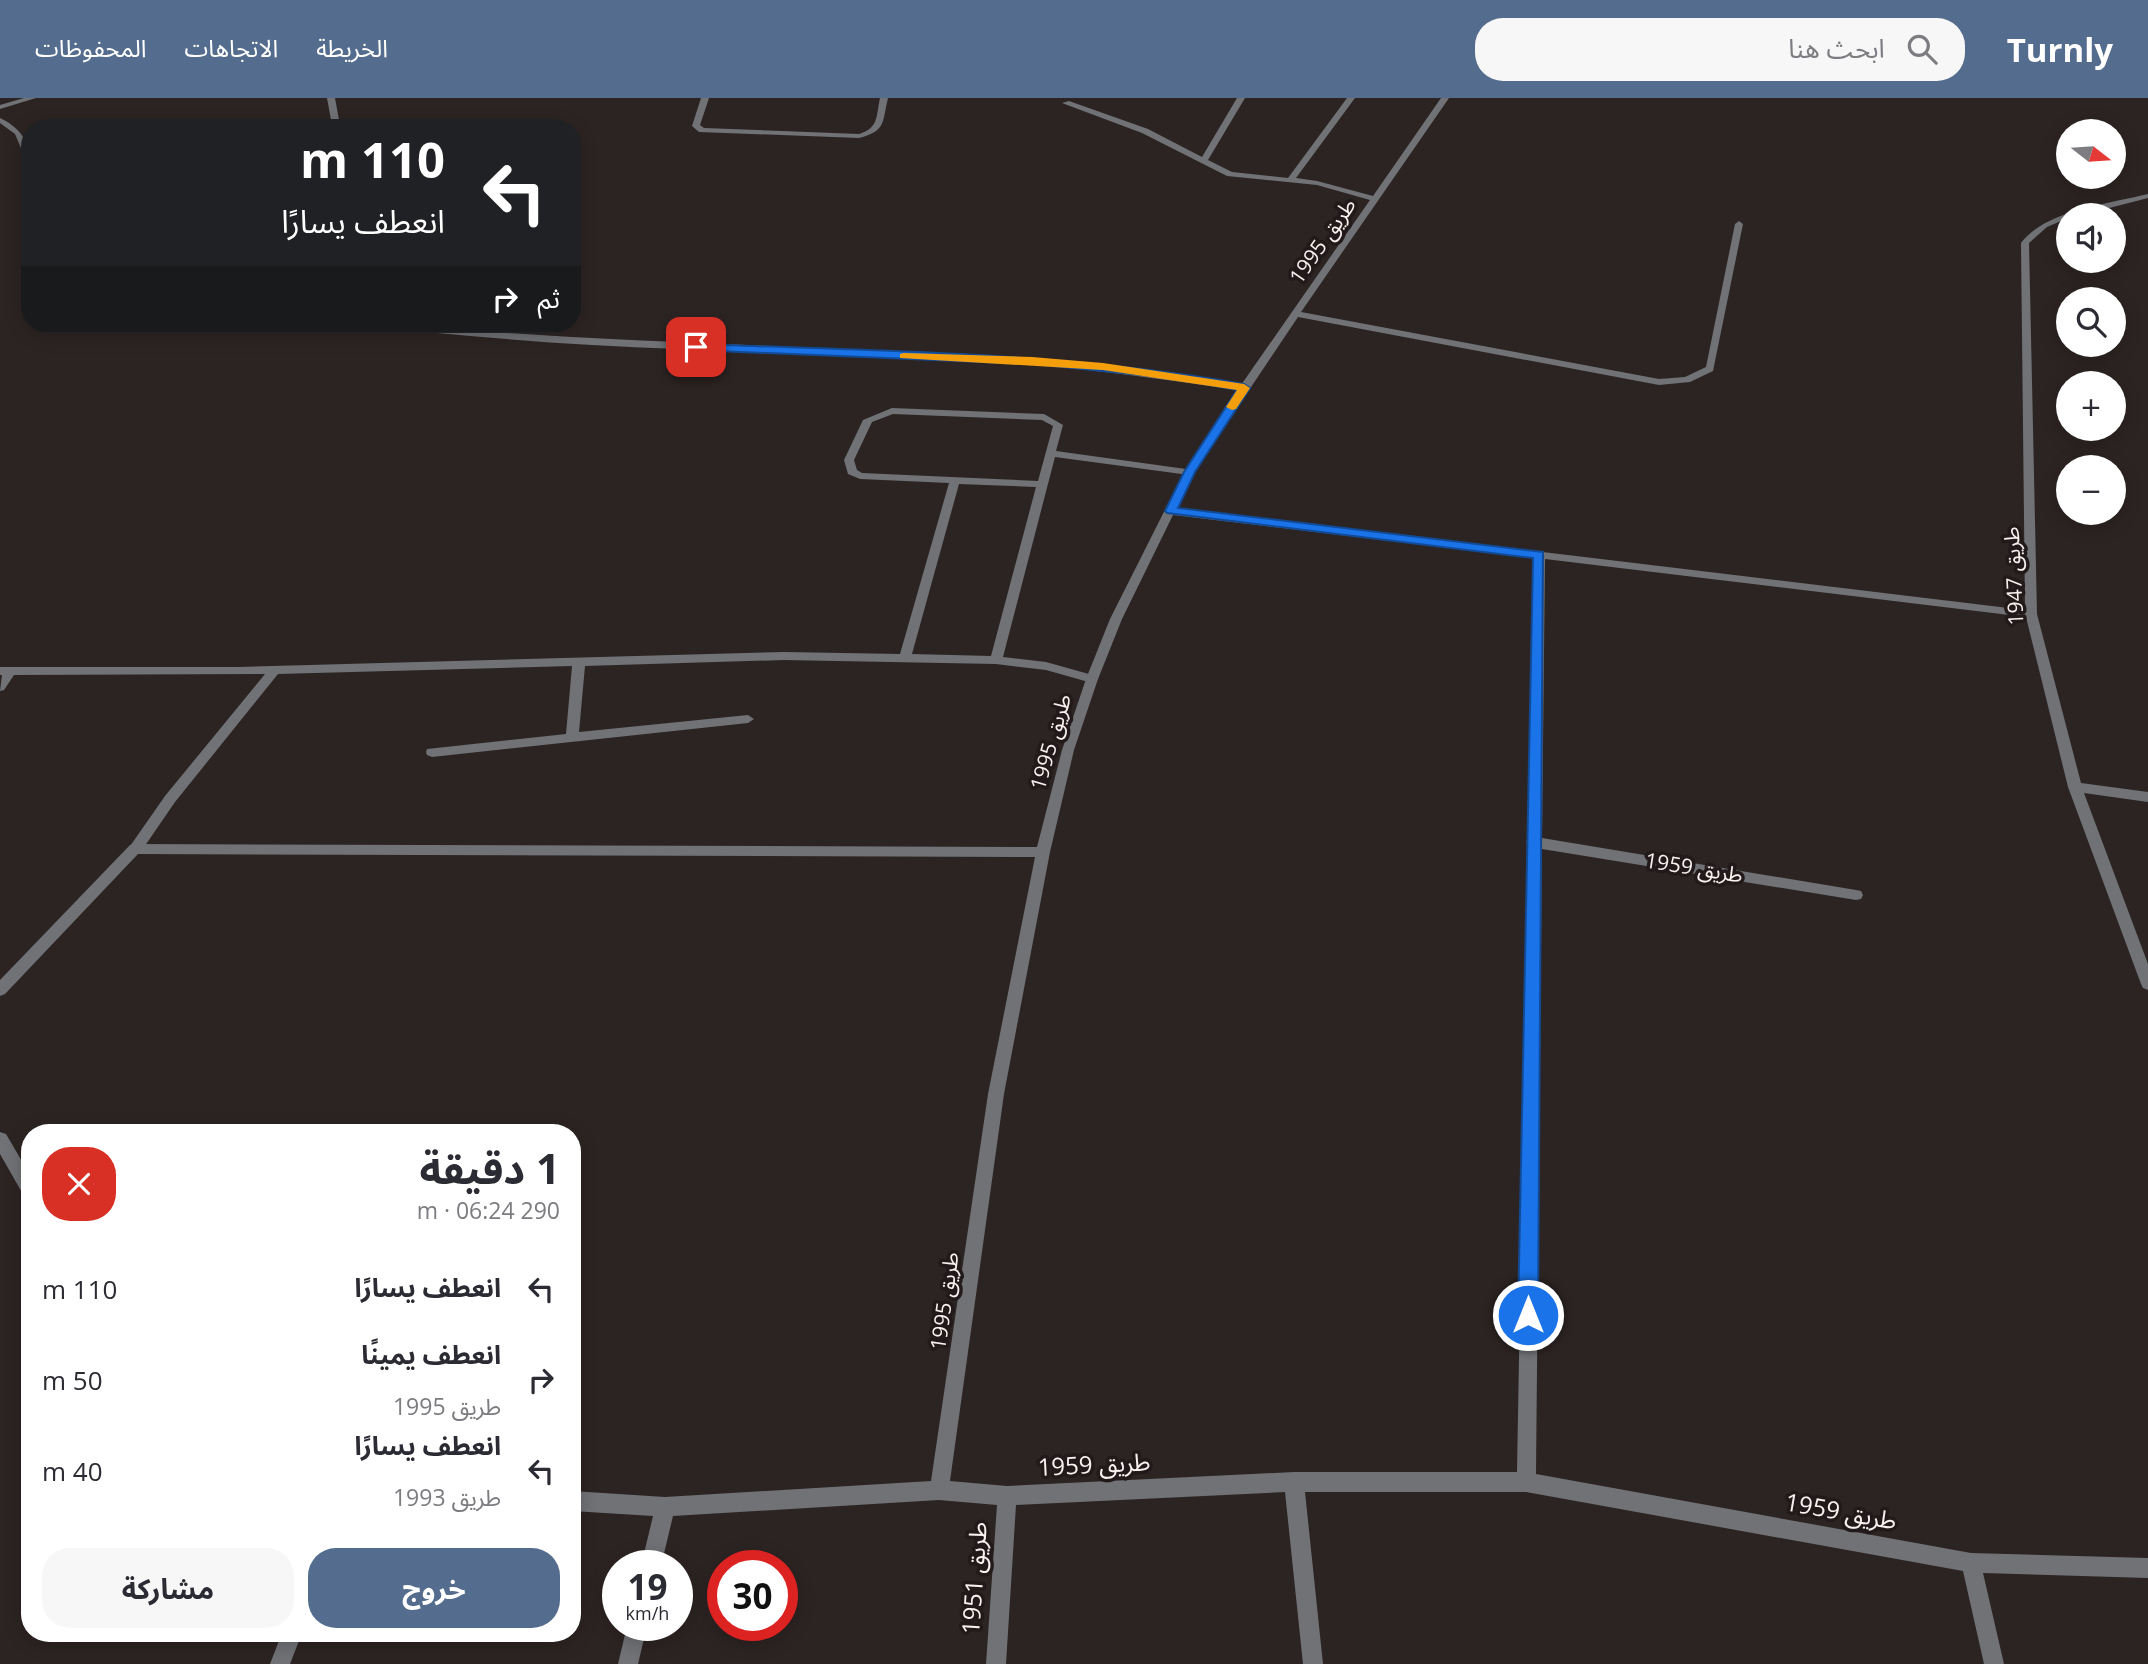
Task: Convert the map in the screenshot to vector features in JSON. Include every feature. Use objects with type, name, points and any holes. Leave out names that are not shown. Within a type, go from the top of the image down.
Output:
[{"type":"street","points":[[0,107],[32,98]]},
{"type":"street","points":[[331,98],[335,119]]},
{"type":"street","points":[[705,98],[696,126],[702,130],[859,136],[873,132],[878,125],[884,98]]},
{"type":"street","points":[[1203,162],[1241,98]]},
{"type":"street","points":[[1291,179],[1351,98]]},
{"type":"street","name":"طريق 1995","points":[[939,1490],[996,1094],[1043,852],[1068,750],[1092,679],[1116,619],[1189,472],[1445,98]]},
{"type":"street","points":[[1066,103],[1144,131],[1203,162],[1245,177],[1291,179],[1377,200]]},
{"type":"street","points":[[0,120],[18,133],[21,140]]},
{"type":"street","name":"طريق 1947","points":[[2119,203],[2148,195]]},
{"type":"street","name":"طريق 1947","points":[[2056,220],[2034,231],[2025,243],[2031,614],[2075,787],[2148,984]]},
{"type":"street","points":[[1297,314],[1659,382],[1687,380],[1710,369],[1739,224]]},
{"type":"street","points":[[480,333],[597,343],[1032,360],[1173,375],[1244,388]]},
{"type":"street","points":[[996,660],[1058,425],[1044,417],[892,411],[868,420],[849,460],[848,466],[852,472],[860,476],[1041,484]]},
{"type":"street","points":[[1050,453],[1189,472]]},
{"type":"street","points":[[905,658],[955,480]]},
{"type":"street","points":[[1171,511],[2031,614]]},
{"type":"street","points":[[1527,1482],[1533,842],[1539,555]]},
{"type":"street","points":[[0,687],[6,671],[275,670],[785,656],[996,660],[1046,666],[1092,679]]},
{"type":"street","points":[[572,738],[579,660]]},
{"type":"street","points":[[0,989],[135,849],[170,799],[275,670]]},
{"type":"street","points":[[432,752],[748,719]]},
{"type":"street","points":[[2075,787],[2148,797]]},
{"type":"street","name":"طريق 1959","points":[[1533,842],[1856,895]]},
{"type":"street","points":[[135,849],[1043,852]]},
{"type":"street","points":[[0,1139],[21,1175]]},
{"type":"street","points":[[1294,1482],[1313,1664]]},
{"type":"street","name":"طريق 1959","points":[[581,1502],[665,1507],[939,1490],[1007,1496],[1294,1482],[1527,1482],[1970,1563],[2148,1568]]},
{"type":"street","name":"طريق 1951","points":[[996,1664],[1007,1496]]},
{"type":"street","points":[[655,1550],[665,1507]]},
{"type":"street","points":[[1970,1563],[1994,1664]]},
{"type":"street","points":[[628,1664],[633,1641]]},
{"type":"street","points":[[280,1664],[289,1642]]},
{"type":"slow traffic","points":[[904,356],[1032,360],[1173,375],[1244,388],[1232,407]]},
{"type":"route","points":[[696,347],[1032,360],[1173,375],[1244,388],[1189,472],[1171,511],[1539,555],[1528,1315]]}]
